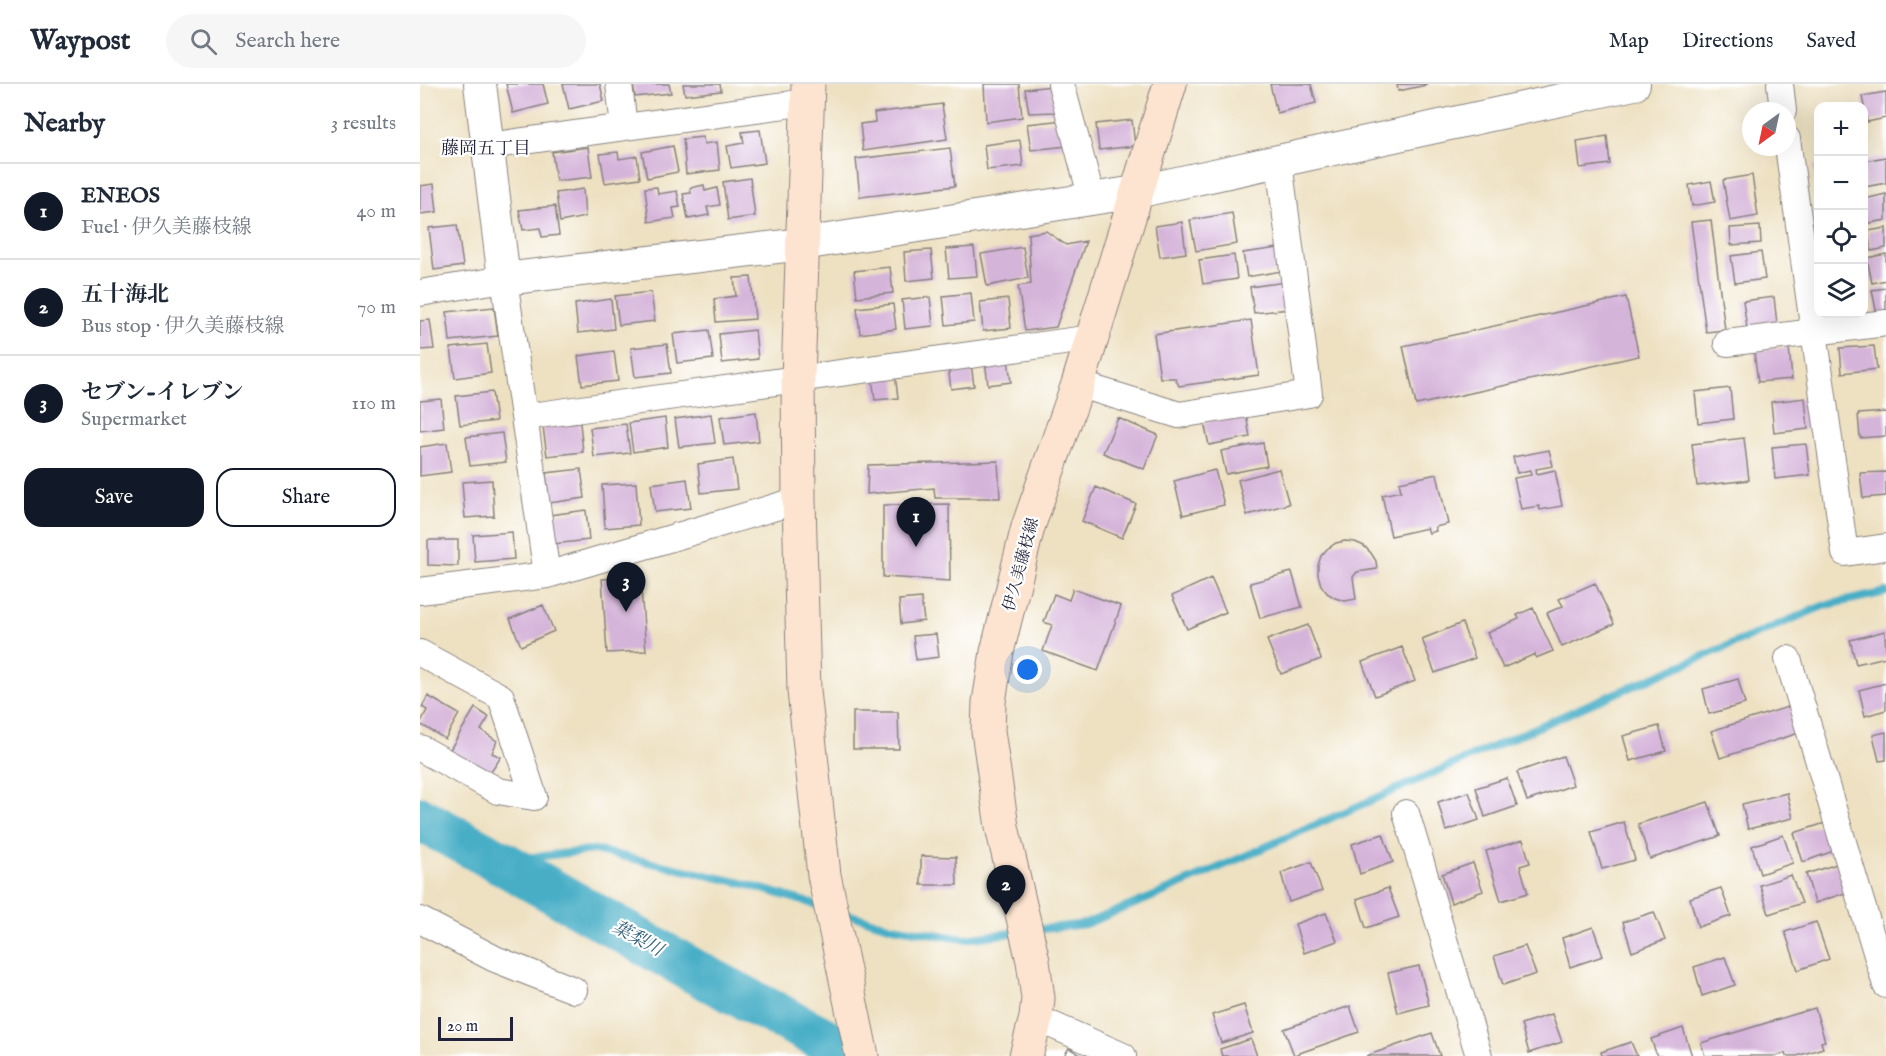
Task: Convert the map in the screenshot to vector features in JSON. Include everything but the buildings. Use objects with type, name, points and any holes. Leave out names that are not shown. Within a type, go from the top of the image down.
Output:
[{"type":"main road","name":"伊久美藤枝線","points":[[1026,1056],[1036,1017],[1038,998],[1033,961],[1002,827],[988,731],[989,702],[997,652],[1028,526],[1078,384],[1170,84]]},
{"type":"main road","points":[[807,93],[798,380],[804,691],[824,875],[862,1056]]},
{"type":"street","points":[[480,84],[504,279],[547,574]]},
{"type":"street","points":[[618,84],[624,127]]},
{"type":"street","points":[[1061,84],[1092,198]]},
{"type":"street","points":[[420,292],[504,279],[802,244],[1136,192],[1279,162],[1558,92],[1634,84]]},
{"type":"street","points":[[1780,84],[1782,102]]},
{"type":"street","points":[[488,146],[624,127],[807,93]]},
{"type":"street","points":[[1789,156],[1845,553],[1886,547]]},
{"type":"street","points":[[1078,384],[1179,415],[1309,394],[1279,162]]},
{"type":"street","points":[[1727,343],[1886,323]]},
{"type":"street","points":[[524,417],[1092,338]]},
{"type":"street","points":[[420,591],[547,574],[799,500]]},
{"type":"street","points":[[420,653],[501,697],[534,797],[498,791],[420,748]]},
{"type":"street","points":[[1788,659],[1886,985]]},
{"type":"street","points":[[1406,813],[1479,1056]]},
{"type":"street","points":[[420,920],[495,959],[574,990]]},
{"type":"street","points":[[1036,1017],[1123,1056]]},
{"type":"waterway","points":[[1034,930],[1085,924],[1152,897],[1590,704],[1823,606],[1886,592]]},
{"type":"waterway","name":"葉梨川","points":[[420,819],[699,974],[856,1056]]},
{"type":"waterway","points":[[499,861],[594,850],[742,883],[823,907]]},
{"type":"waterway","points":[[840,912],[892,927],[964,939],[1019,932]]},
{"type":"place","name":"ENEOS","points":[[916,547]]},
{"type":"place","name":"セブン-イレブン","points":[[626,612]]},
{"type":"place","name":"五十海北","points":[[1006,915]]},
{"type":"district","name":"藤岡五丁目","points":[[486,148]]}]
